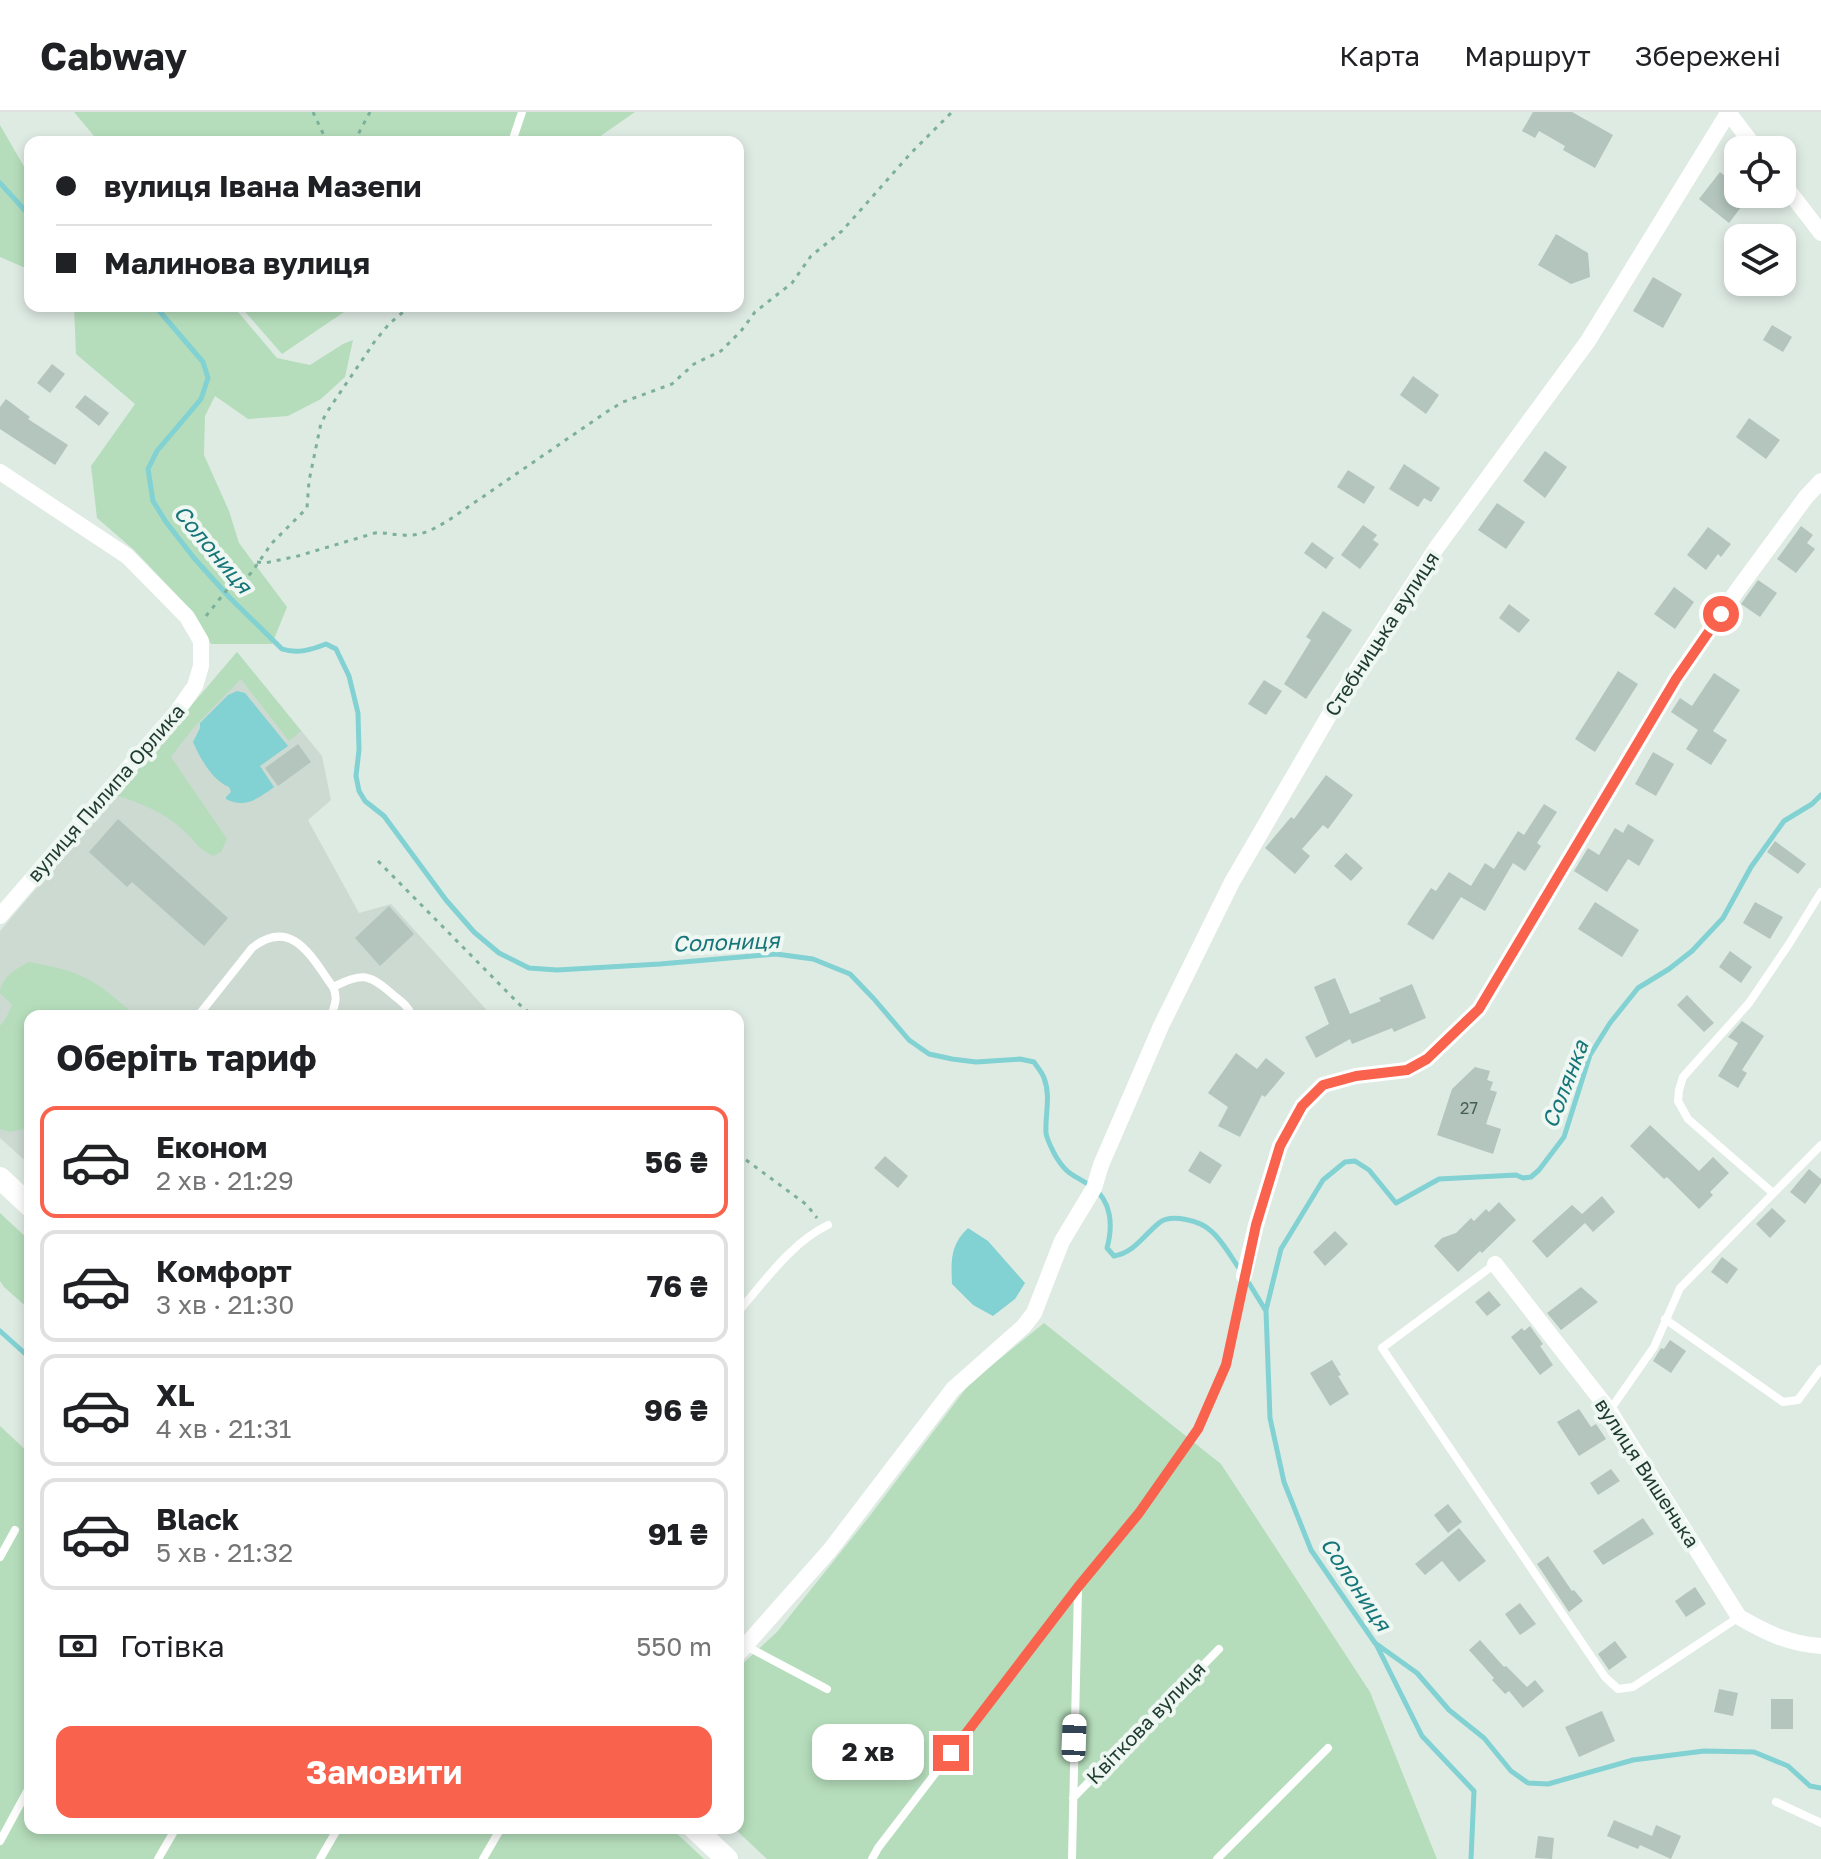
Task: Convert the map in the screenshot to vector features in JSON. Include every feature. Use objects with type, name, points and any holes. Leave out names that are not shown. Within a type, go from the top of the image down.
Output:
[{"type":"street","points":[[1728,112],[1746,136]]},
{"type":"street","name":"Стебницька вулиця","points":[[744,1648],[830,1550],[953,1389],[1024,1326],[1034,1313],[1062,1241],[1094,1188],[1161,1026],[1232,882],[1342,693],[1437,547],[1588,341],[1728,112]]},
{"type":"street","points":[[1796,200],[1821,233]]},
{"type":"street","name":"вулиця Пилипа Орлика","points":[[0,472],[127,556],[187,617],[201,641],[201,666],[195,686],[176,713],[0,916]]},
{"type":"street","points":[[1244,1276],[1280,1146],[1302,1106],[1323,1085],[1356,1076],[1407,1070],[1437,1050],[1479,1009],[1676,679],[1736,592],[1821,481]]},
{"type":"street","points":[[0,1178],[24,1200]]},
{"type":"street","name":"вулиця Вишенька","points":[[1495,1264],[1609,1410],[1739,1617],[1770,1635],[1821,1646]]},
{"type":"street","points":[[700,1834],[727,1859]]},
{"type":"lane","points":[[514,136],[522,112]]},
{"type":"lane","points":[[1773,1193],[1688,1119],[1678,1101],[1679,1090],[1683,1077],[1749,1003],[1821,892]]},
{"type":"lane","points":[[203,1010],[252,948],[273,936],[298,941],[337,994],[333,1010]]},
{"type":"lane","points":[[333,987],[354,976],[369,977],[404,1002],[409,1010]]},
{"type":"lane","points":[[1609,1410],[1654,1347],[1680,1288],[1821,1145]]},
{"type":"lane","points":[[744,1305],[783,1259],[824,1227]]},
{"type":"lane","points":[[1495,1264],[1382,1348],[1605,1677],[1618,1689],[1633,1687],[1739,1617]]},
{"type":"lane","points":[[872,1859],[1078,1587],[1139,1513],[1198,1429],[1226,1365],[1244,1276]]},
{"type":"lane","points":[[1665,1319],[1783,1402],[1798,1400],[1821,1369]]},
{"type":"lane","points":[[0,1557],[15,1530]]},
{"type":"lane","points":[[1072,1859],[1078,1587]]},
{"type":"lane","name":"Квіткова вулиця","points":[[1073,1798],[1219,1649]]},
{"type":"lane","points":[[744,1651],[827,1689]]},
{"type":"lane","points":[[1217,1859],[1328,1748]]},
{"type":"lane","points":[[0,1841],[24,1797]]},
{"type":"lane","points":[[1776,1802],[1821,1823]]},
{"type":"lane","points":[[158,1859],[173,1834]]},
{"type":"lane","points":[[320,1859],[335,1834]]},
{"type":"lane","points":[[483,1859],[498,1834]]},
{"type":"path","points":[[313,112],[323,136]]},
{"type":"path","points":[[357,136],[370,112]]},
{"type":"path","points":[[257,562],[298,556],[375,533],[413,536],[426,532],[449,520],[608,411],[623,402],[672,384],[694,364],[721,351],[755,312],[792,283],[811,256],[842,231],[917,146],[952,112]]},
{"type":"path","points":[[218,602],[230,586],[247,577],[272,543],[307,508],[309,481],[321,423],[375,341],[403,312]]},
{"type":"path","points":[[378,861],[526,1010]]},
{"type":"path","points":[[744,1158],[807,1205],[824,1227]]},
{"type":"shaded area","points":[[237,652],[322,756],[331,800],[308,820],[359,913],[391,904],[487,1010],[24,1010],[24,1160],[0,1138],[0,931]]},
{"type":"green space","points":[[74,112],[635,112],[601,136],[94,136]]},
{"type":"green space","points":[[0,125],[24,167],[24,267],[0,257]]},
{"type":"green space","points":[[74,312],[238,312],[277,358],[310,365],[353,340],[345,377],[321,399],[288,416],[248,419],[215,396],[205,416],[204,455],[229,511],[239,543],[287,607],[272,644],[211,644],[190,609],[134,550],[97,518],[91,466],[135,404],[76,354]]},
{"type":"green space","points":[[245,312],[344,312],[282,354]]},
{"type":"green space","points":[[237,652],[301,731],[289,741],[241,679],[194,727],[171,757],[227,839],[221,852],[213,856],[161,814],[115,795]]},
{"type":"green space","points":[[29,962],[62,969],[98,985],[128,1010],[24,1010],[24,1129],[9,1132],[0,1129],[0,1026],[12,1005],[0,993],[6,978]]},
{"type":"green space","points":[[0,1213],[24,1235],[24,1305],[0,1281]]},
{"type":"green space","points":[[1044,1323],[1221,1464],[1370,1692],[1437,1859],[767,1859],[740,1834],[744,1834],[744,1662],[777,1632],[970,1383]]},
{"type":"green space","points":[[0,1426],[24,1448],[24,1834],[677,1834],[704,1859],[0,1859]]},
{"type":"water","points":[[237,691],[245,693],[288,746],[260,766],[274,787],[257,798],[239,803],[226,799],[231,792],[229,787],[212,774],[193,742],[200,723],[228,695]]},
{"type":"water","points":[[968,1228],[988,1241],[1025,1283],[1015,1299],[993,1316],[973,1305],[952,1284],[955,1247]]},
{"type":"building","points":[[1533,112],[1572,112],[1613,135],[1595,168],[1563,150],[1565,146],[1539,131],[1535,138],[1522,131]]},
{"type":"building","points":[[1720,172],[1724,175],[1724,208],[1740,208],[1729,223],[1699,199]]},
{"type":"building","points":[[1556,234],[1588,253],[1590,277],[1571,284],[1538,265]]},
{"type":"building","points":[[1653,277],[1682,294],[1663,328],[1633,311]]},
{"type":"building","points":[[1772,325],[1792,337],[1783,352],[1763,340]]},
{"type":"building","points":[[52,364],[65,374],[50,393],[37,383]]},
{"type":"building","points":[[1413,376],[1439,395],[1426,414],[1400,395]]},
{"type":"building","points":[[85,395],[109,413],[99,426],[75,407]]},
{"type":"building","points":[[6,399],[30,417],[28,419],[68,445],[55,465],[0,429],[0,407]]},
{"type":"building","points":[[1749,418],[1780,440],[1766,459],[1736,437]]},
{"type":"building","points":[[1545,451],[1567,467],[1545,498],[1523,481]]},
{"type":"building","points":[[1404,464],[1440,488],[1431,502],[1424,498],[1418,507],[1389,489]]},
{"type":"building","points":[[1348,470],[1375,487],[1364,504],[1337,487]]},
{"type":"building","points":[[1497,503],[1525,522],[1506,549],[1478,530]]},
{"type":"building","points":[[1363,525],[1377,535],[1373,540],[1379,544],[1360,569],[1341,555]]},
{"type":"building","points":[[1801,526],[1813,535],[1807,543],[1815,549],[1796,573],[1777,559]]},
{"type":"building","points":[[1708,527],[1731,544],[1721,557],[1718,554],[1706,570],[1687,555]]},
{"type":"building","points":[[1312,542],[1334,558],[1326,569],[1304,553]]},
{"type":"building","points":[[1758,580],[1777,593],[1760,617],[1741,604]]},
{"type":"building","points":[[1674,587],[1694,602],[1675,629],[1654,614]]},
{"type":"building","points":[[1509,604],[1530,620],[1519,633],[1499,618]]},
{"type":"building","points":[[1323,611],[1352,630],[1306,699],[1284,684],[1311,640],[1306,637]]},
{"type":"building","points":[[1618,671],[1638,684],[1595,752],[1575,739]]},
{"type":"building","points":[[1714,673],[1740,690],[1713,731],[1727,740],[1711,765],[1686,749],[1698,730],[1671,712],[1680,698],[1692,706]]},
{"type":"building","points":[[1264,680],[1282,691],[1266,715],[1248,704]]},
{"type":"building","points":[[298,744],[311,762],[278,786],[265,768]]},
{"type":"building","points":[[1653,752],[1674,764],[1656,796],[1635,784]]},
{"type":"building","points":[[1326,775],[1353,795],[1328,829],[1323,825],[1302,849],[1310,856],[1295,874],[1265,848],[1291,817],[1294,819]]},
{"type":"building","points":[[1544,804],[1557,812],[1537,843],[1541,846],[1525,871],[1513,863],[1485,911],[1461,897],[1433,940],[1407,924],[1431,888],[1436,891],[1449,872],[1471,886],[1485,863],[1494,869],[1518,831],[1524,835]]},
{"type":"building","points":[[118,819],[228,918],[204,946],[132,882],[127,887],[89,852]]},
{"type":"building","points":[[1628,824],[1654,840],[1639,866],[1628,859],[1607,892],[1574,871],[1588,848],[1599,855],[1615,828],[1623,833]]},
{"type":"building","points":[[1775,841],[1806,864],[1798,874],[1767,852]]},
{"type":"building","points":[[1346,853],[1363,868],[1351,881],[1334,866]]},
{"type":"building","points":[[1595,902],[1639,930],[1622,957],[1578,929]]},
{"type":"building","points":[[1755,902],[1783,917],[1770,939],[1743,923]]},
{"type":"building","points":[[389,906],[414,934],[380,966],[355,938]]},
{"type":"building","points":[[1730,951],[1752,967],[1741,983],[1719,967]]},
{"type":"building","points":[[1335,978],[1350,1014],[1412,984],[1426,1018],[1394,1032],[1392,1028],[1352,1044],[1350,1039],[1316,1058],[1305,1037],[1329,1024],[1314,987]]},
{"type":"building","points":[[1687,995],[1714,1023],[1704,1032],[1677,1005]]},
{"type":"building","points":[[1742,1021],[1764,1036],[1742,1070],[1747,1073],[1738,1088],[1718,1076],[1738,1043],[1728,1037]]},
{"type":"building","points":[[1236,1053],[1257,1069],[1266,1058],[1285,1073],[1265,1097],[1262,1095],[1240,1137],[1218,1126],[1228,1107],[1208,1093]]},
{"type":"building","points":[[1475,1067],[1490,1071],[1487,1080],[1493,1082],[1490,1090],[1497,1092],[1486,1124],[1501,1129],[1493,1154],[1437,1135],[1452,1089]]},
{"type":"building","points":[[1650,1125],[1699,1171],[1713,1157],[1729,1173],[1710,1192],[1713,1195],[1699,1209],[1630,1146]]},
{"type":"building","points":[[1200,1151],[1222,1165],[1210,1184],[1188,1171]]},
{"type":"building","points":[[885,1156],[908,1176],[898,1188],[874,1168]]},
{"type":"building","points":[[1809,1169],[1821,1179],[1821,1183],[1805,1204],[1790,1192]]},
{"type":"building","points":[[1602,1196],[1615,1212],[1593,1232],[1585,1223],[1547,1258],[1532,1241],[1572,1205],[1582,1214]]},
{"type":"building","points":[[1499,1202],[1516,1220],[1458,1272],[1434,1246],[1442,1238],[1456,1233],[1471,1218],[1474,1221],[1486,1209],[1489,1212]]},
{"type":"building","points":[[1772,1208],[1786,1221],[1770,1238],[1756,1224]]},
{"type":"building","points":[[1335,1231],[1348,1244],[1325,1266],[1313,1252]]},
{"type":"building","points":[[1722,1257],[1738,1269],[1727,1284],[1711,1272]]},
{"type":"building","points":[[1581,1287],[1598,1302],[1561,1330],[1547,1313]]},
{"type":"building","points":[[1489,1291],[1501,1305],[1487,1316],[1475,1302]]},
{"type":"building","points":[[1530,1326],[1553,1365],[1540,1375],[1511,1337]]},
{"type":"building","points":[[1670,1340],[1686,1351],[1671,1373],[1653,1361]]},
{"type":"building","points":[[1332,1360],[1349,1394],[1330,1406],[1310,1373]]},
{"type":"building","points":[[1579,1409],[1591,1427],[1596,1424],[1606,1439],[1579,1456],[1557,1422]]},
{"type":"building","points":[[1611,1469],[1620,1481],[1598,1495],[1590,1483]]},
{"type":"building","points":[[1448,1504],[1462,1522],[1448,1533],[1434,1515]]},
{"type":"building","points":[[1643,1518],[1654,1534],[1603,1565],[1593,1551]]},
{"type":"building","points":[[1459,1528],[1486,1561],[1459,1582],[1442,1561],[1425,1575],[1415,1564]]},
{"type":"building","points":[[1548,1556],[1572,1591],[1583,1601],[1569,1612],[1537,1564]]},
{"type":"building","points":[[1695,1587],[1706,1604],[1686,1617],[1675,1601]]},
{"type":"building","points":[[1520,1603],[1536,1624],[1520,1635],[1505,1614]]},
{"type":"building","points":[[1480,1640],[1527,1687],[1535,1680],[1544,1691],[1523,1708],[1509,1691],[1505,1694],[1469,1650]]},
{"type":"building","points":[[1615,1641],[1627,1657],[1609,1670],[1598,1654]]},
{"type":"building","points":[[1719,1689],[1738,1693],[1733,1716],[1714,1712]]},
{"type":"building","points":[[1771,1699],[1793,1699],[1793,1729],[1771,1729]]},
{"type":"building","points":[[1602,1711],[1615,1741],[1579,1757],[1565,1727]]},
{"type":"building","points":[[1614,1820],[1652,1836],[1656,1825],[1681,1836],[1671,1859],[1640,1845],[1638,1849],[1607,1836]]},
{"type":"building","points":[[1538,1836],[1554,1838],[1552,1859],[1535,1858]]},
{"type":"waterway","name":"Солониця","points":[[0,183],[24,209]]},
{"type":"waterway","name":"Солониця","points":[[160,312],[203,362],[208,378],[201,399],[157,451],[148,469],[153,501],[194,558],[282,649],[304,651],[326,644],[336,649],[349,676],[358,713],[356,776],[359,791],[365,801],[384,816],[446,900],[474,932],[499,953],[529,968],[557,970],[776,954],[813,959],[850,974],[909,1040],[929,1054],[976,1062],[1020,1059],[1034,1062],[1046,1085],[1048,1141],[1064,1167],[1104,1199],[1110,1223],[1107,1248],[1114,1256],[1133,1247],[1164,1220],[1178,1218],[1193,1221],[1211,1231],[1241,1271]]},
{"type":"waterway","name":"Солянка","points":[[1266,1310],[1281,1249],[1323,1180],[1345,1162],[1355,1161],[1369,1170],[1396,1203],[1439,1179],[1516,1175],[1523,1178],[1531,1177],[1539,1170],[1564,1137],[1590,1055],[1610,1023],[1638,988],[1692,951],[1723,918],[1751,867],[1784,821],[1821,795]]},
{"type":"waterway","name":"Солониця","points":[[1247,1280],[1266,1311],[1270,1418],[1284,1482],[1311,1550],[1375,1643],[1417,1673],[1449,1710],[1484,1738],[1511,1771],[1528,1783],[1548,1784],[1633,1760],[1704,1751],[1754,1752],[1788,1766],[1810,1786],[1821,1788]]},
{"type":"waterway","points":[[0,1331],[24,1353]]},
{"type":"waterway","points":[[1376,1644],[1422,1736],[1474,1791],[1471,1859]]},
{"type":"route","points":[[951,1753],[1139,1513],[1198,1429],[1226,1365],[1256,1225],[1280,1146],[1302,1106],[1323,1085],[1356,1076],[1407,1070],[1427,1059],[1479,1009],[1676,679],[1721,614]]}]
